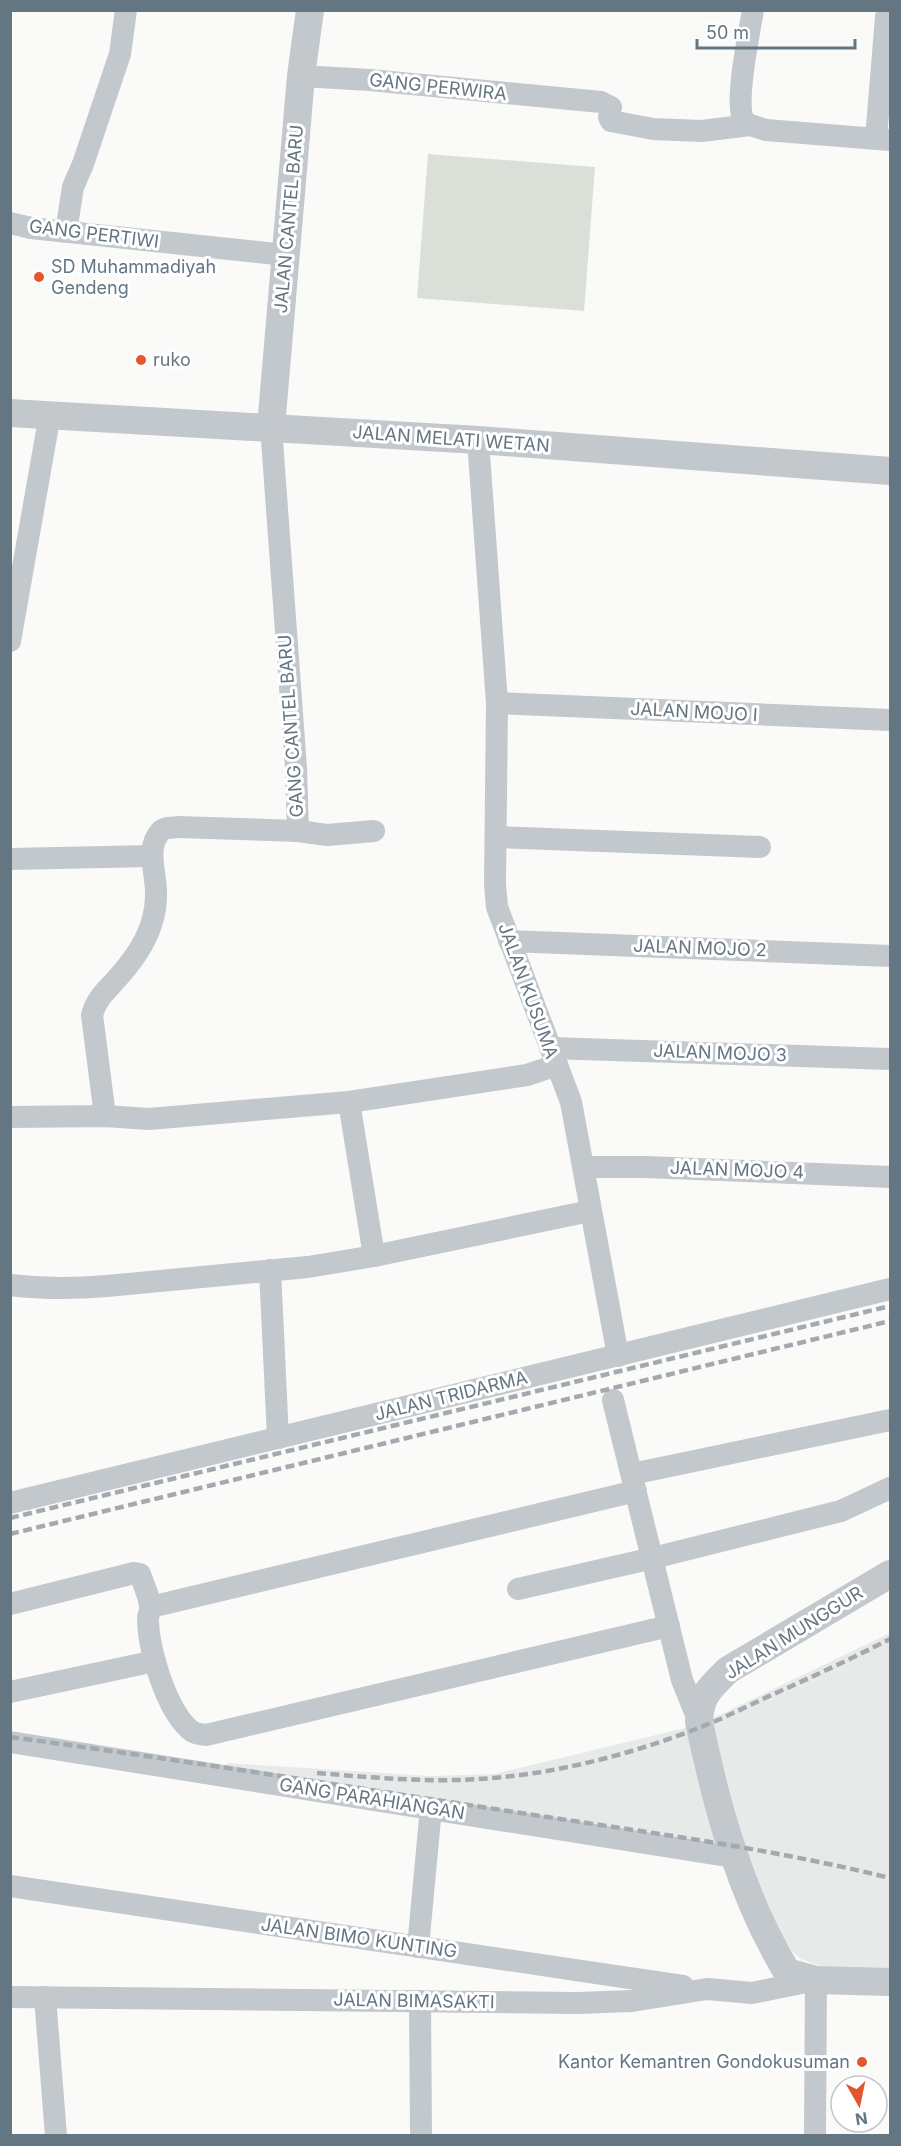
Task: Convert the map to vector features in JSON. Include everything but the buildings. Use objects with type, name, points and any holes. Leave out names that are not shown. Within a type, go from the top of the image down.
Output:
[{"type":"street","points":[[66,232],[73,187],[120,54],[126,10]]},
{"type":"street","name":"JALAN CANTEL BARU","points":[[271,427],[301,76],[310,10]]},
{"type":"street","points":[[753,10],[741,93],[745,122],[766,130],[883,140],[886,17]]},
{"type":"street","name":"GANG PERWIRA","points":[[301,76],[370,80],[605,103],[611,108],[610,120],[618,124],[641,127],[702,131],[750,125]]},
{"type":"street","name":"GANG PERTIWI","points":[[10,223],[31,228],[286,255]]},
{"type":"street","name":"JALAN MELATI WETAN","points":[[10,413],[478,440],[891,471]]},
{"type":"street","points":[[10,641],[50,414]]},
{"type":"street","name":"GANG CANTEL BARU","points":[[152,856],[160,831],[166,828],[298,831],[296,768],[271,427]]},
{"type":"street","name":"JALAN KUSUMA","points":[[10,1117],[105,1116],[149,1119],[349,1102],[527,1075],[553,1057],[497,907],[497,703],[478,440]]},
{"type":"street","name":"JALAN MOJO I","points":[[497,703],[891,720]]},
{"type":"street","points":[[298,831],[327,835],[374,831]]},
{"type":"street","points":[[497,837],[760,847]]},
{"type":"street","points":[[10,859],[152,856],[157,894],[151,927],[136,955],[95,1003],[93,1015],[105,1116]]},
{"type":"street","name":"JALAN MOJO 2","points":[[509,941],[891,956]]},
{"type":"street","points":[[553,1057],[571,1102],[618,1356]]},
{"type":"street","name":"JALAN MOJO 3","points":[[553,1057],[891,1059]]},
{"type":"street","points":[[349,1102],[374,1256]]},
{"type":"street","name":"JALAN MOJO 4","points":[[584,1167],[658,1167],[891,1177]]},
{"type":"street","points":[[10,1285],[73,1289],[308,1267],[374,1256],[590,1211]]},
{"type":"street","points":[[270,1270],[278,1438]]},
{"type":"street","name":"JALAN TRIDARMA","points":[[10,1503],[891,1289]]},
{"type":"street","points":[[613,1400],[682,1680],[699,1722]]},
{"type":"street","points":[[150,1609],[634,1483],[891,1420]]},
{"type":"street","points":[[518,1589],[841,1511],[891,1488]]},
{"type":"street","points":[[10,1605],[134,1572],[140,1574],[150,1609],[148,1616],[159,1678],[189,1730],[206,1735],[669,1626]]},
{"type":"street","name":"JALAN MUNGGUR","points":[[891,1574],[728,1670],[706,1692],[699,1709],[699,1722],[733,1857],[773,1949],[787,1972],[816,1980],[891,1982]]},
{"type":"street","points":[[10,1692],[155,1661]]},
{"type":"street","name":"GANG PARAHIANGAN","points":[[10,1743],[733,1857]]},
{"type":"street","points":[[418,1947],[431,1808]]},
{"type":"street","name":"JALAN BIMO KUNTING","points":[[10,1886],[707,1989]]},
{"type":"street","points":[[815,2136],[816,1980]]},
{"type":"street","name":"JALAN BIMASAKTI","points":[[10,1997],[578,2003],[632,2001],[707,1989],[752,1993],[816,1980]]},
{"type":"street","points":[[45,1997],[56,2136]]},
{"type":"street","points":[[420,2001],[422,2136]]},
{"type":"shaded area","points":[[428,154],[595,167],[584,311],[417,298]]},
{"type":"shaded area","points":[[890,1633],[890,1972],[824,1967],[801,1959],[782,1943],[746,1852],[711,1719]]},
{"type":"shaded area","points":[[689,1727],[719,1847],[227,1770],[227,1763],[430,1776],[494,1774]]},
{"type":"railway","points":[[10,1518],[890,1306]]},
{"type":"railway","points":[[10,1534],[890,1321]]},
{"type":"railway","points":[[317,1773],[410,1780],[480,1779],[552,1770],[604,1759],[711,1723],[890,1639]]},
{"type":"railway","points":[[10,1737],[706,1841],[890,1878]]},
{"type":"place","name":"SD Muhammadiyah Gendeng","points":[[39,277]]},
{"type":"place","name":"ruko","points":[[141,360]]},
{"type":"place","name":"Kantor Kemantren Gondokusuman","points":[[862,2062]]}]
